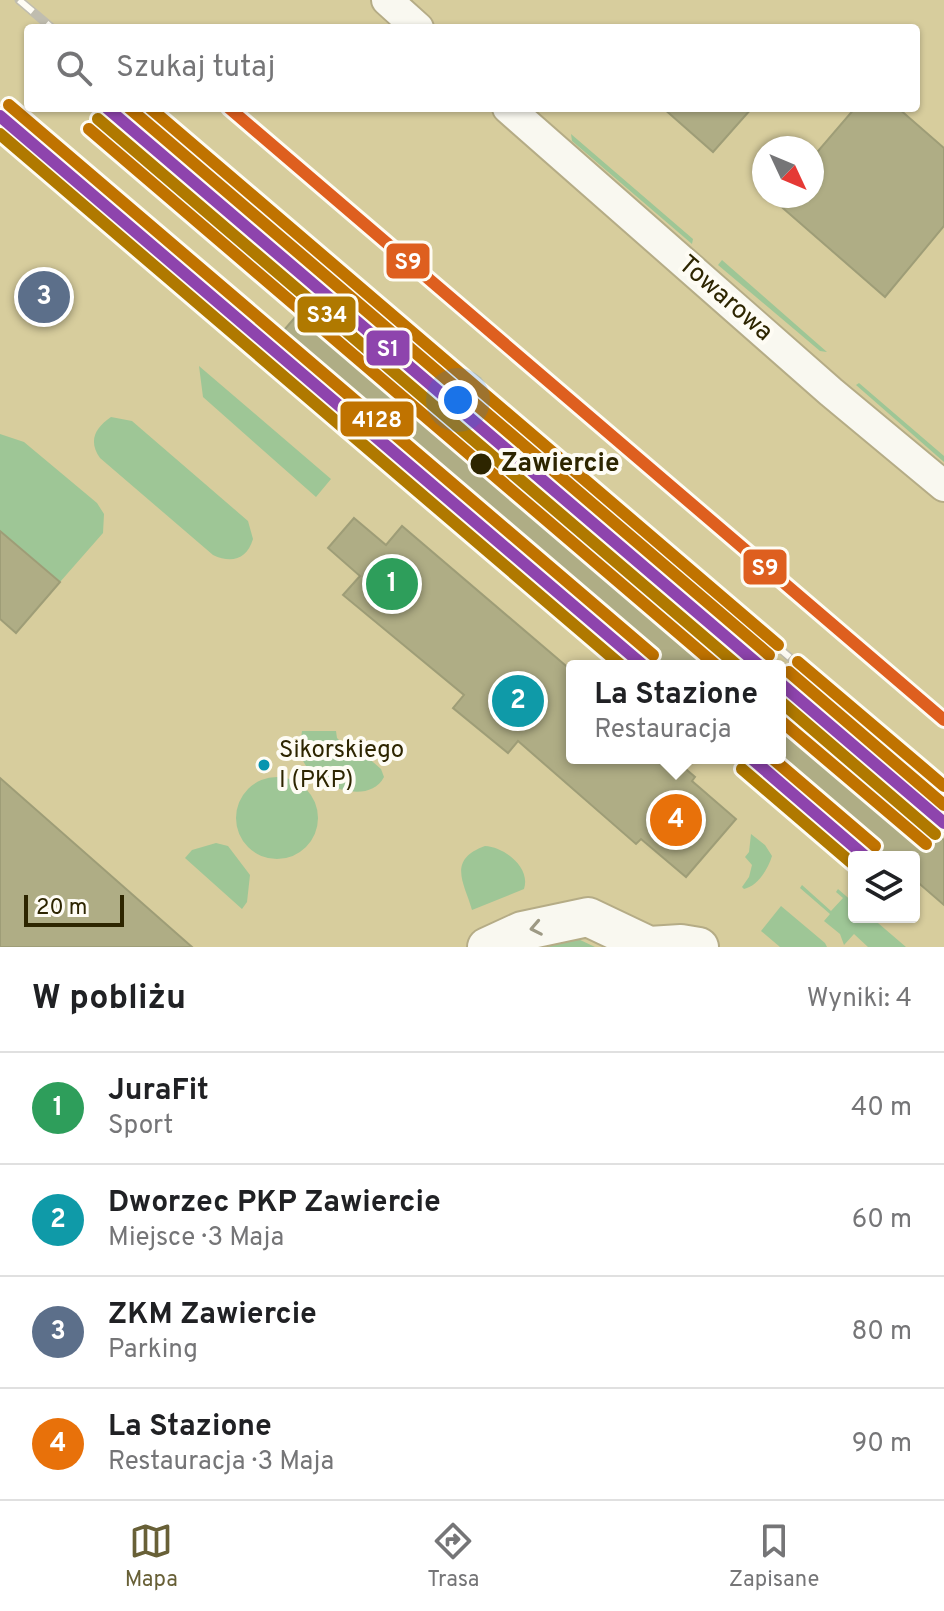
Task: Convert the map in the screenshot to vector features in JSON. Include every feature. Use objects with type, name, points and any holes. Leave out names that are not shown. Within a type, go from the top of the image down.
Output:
[{"type":"street","points":[[387,0],[414,24]]},
{"type":"street","name":"Towarowa","points":[[513,112],[831,392],[944,486]]},
{"type":"street","points":[[487,947],[522,931],[588,917],[649,947],[681,944],[699,947]]},
{"type":"green space","points":[[571,134],[693,239],[692,244],[572,141]]},
{"type":"green space","points":[[722,260],[827,352],[820,351],[718,265]]},
{"type":"green space","points":[[199,366],[331,479],[316,497],[203,397]]},
{"type":"green space","points":[[859,383],[944,456],[944,462],[856,385]]},
{"type":"green space","points":[[111,417],[132,421],[248,521],[253,539],[243,555],[226,559],[213,555],[100,458],[94,446],[95,435]]},
{"type":"green space","points":[[0,434],[24,442],[97,503],[104,514],[103,533],[60,582],[0,531]]},
{"type":"green space","points":[[302,731],[336,731],[337,738],[353,754],[358,749],[381,769],[384,777],[366,791],[353,792],[327,784],[306,766],[301,756]]},
{"type":"green space","points":[[277,777],[293,780],[306,789],[315,802],[318,818],[315,834],[306,847],[293,856],[277,859],[261,856],[248,847],[239,834],[236,818],[239,802],[248,789],[261,780]]},
{"type":"green space","points":[[751,834],[765,845],[772,856],[762,876],[744,889],[742,887],[752,865],[745,857],[749,852]]},
{"type":"green space","points":[[216,843],[228,846],[250,875],[247,902],[242,909],[185,858],[192,850]]},
{"type":"green space","points":[[485,846],[501,850],[515,860],[524,874],[524,889],[472,910],[461,874],[462,866],[466,858]]},
{"type":"green space","points":[[802,885],[831,911],[843,898],[836,892],[838,889],[848,898],[848,923],[878,923],[906,947],[868,947],[854,934],[844,945],[840,934],[824,921],[830,914],[800,888]]},
{"type":"green space","points":[[781,906],[827,947],[780,947],[761,931]]},
{"type":"green space","points":[[576,938],[595,947],[523,947]]},
{"type":"building","points":[[668,112],[748,112],[713,152]]},
{"type":"building","points":[[852,112],[903,112],[944,148],[944,226],[885,297],[783,208],[824,208],[824,144]]},
{"type":"building","points":[[310,300],[733,660],[658,660],[279,336]]},
{"type":"building","points":[[354,518],[386,545],[402,526],[566,666],[566,764],[680,764],[695,777],[692,781],[736,819],[686,877],[641,839],[636,844],[518,741],[508,753],[453,708],[464,695],[343,595],[360,576],[328,548]]},
{"type":"building","points":[[0,531],[60,582],[16,633],[0,619]]},
{"type":"building","points":[[786,706],[944,840],[944,905],[920,884],[920,851],[881,851],[780,765],[786,764]]},
{"type":"building","points":[[0,778],[192,947],[0,947]]},
{"type":"railway","points":[[19,0],[47,24]]},
{"type":"railway","points":[[151,112],[944,789]]},
{"type":"transit line","name":"4128","points":[[9,105],[653,655]]},
{"type":"transit line","name":"S1","points":[[112,112],[753,660]]},
{"type":"transit line","name":"4128","points":[[134,112],[769,655]]},
{"type":"transit line","points":[[155,112],[778,645]]},
{"type":"transit line","name":"S9","points":[[234,112],[944,720]]},
{"type":"transit line","name":"S1","points":[[0,116],[637,660]]},
{"type":"transit line","name":"S34","points":[[98,119],[731,660]]},
{"type":"transit line","points":[[89,129],[710,660]]},
{"type":"transit line","name":"S34","points":[[0,134],[615,660]]},
{"type":"transit line","points":[[798,662],[944,786]]},
{"type":"transit line","name":"4128","points":[[789,672],[944,805]]},
{"type":"transit line","name":"S1","points":[[786,688],[944,823]]},
{"type":"transit line","name":"S34","points":[[786,706],[935,834]]},
{"type":"transit line","points":[[786,725],[926,844]]},
{"type":"transit line","name":"S1","points":[[758,764],[859,851]]},
{"type":"transit line","name":"4128","points":[[779,764],[875,846]]},
{"type":"transit line","name":"S34","points":[[742,769],[848,860]]},
{"type":"place","name":"ZKM Zawiercie","points":[[44,297]]},
{"type":"place","name":"Zawiercie","points":[[481,464]]},
{"type":"place","name":"JuraFit","points":[[392,584]]},
{"type":"place","name":"Dworzec PKP Zawiercie","points":[[518,701]]},
{"type":"place","name":"Sikorskiego I (PKP)","points":[[264,765]]},
{"type":"place","name":"La Stazione","points":[[676,820]]}]
